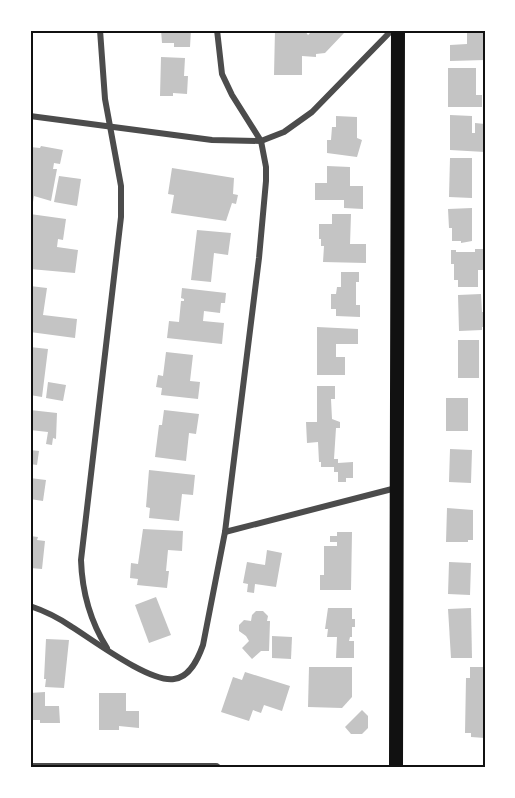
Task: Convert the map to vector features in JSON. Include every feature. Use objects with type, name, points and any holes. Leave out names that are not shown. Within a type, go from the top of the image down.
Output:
[{"type":"main road","points":[[396,768],[398,30]]},
{"type":"street","points":[[100,30],[110,128],[121,186],[121,217],[81,560],[84,591],[99,634],[108,650]]},
{"type":"street","points":[[30,606],[59,619],[148,673],[166,680],[185,675],[199,656],[207,631],[225,532],[263,225],[266,167],[261,141],[232,95],[222,74],[217,30]]},
{"type":"street","points":[[30,116],[110,128],[233,141],[261,141],[284,132],[312,112],[392,30]]},
{"type":"street","points":[[225,532],[396,488]]},
{"type":"street","points":[[30,768],[216,768]]},
{"type":"building","points":[[161,30],[191,30],[190,47],[174,47],[174,43],[162,43]]},
{"type":"building","points":[[275,30],[305,31],[308,35],[313,30],[344,30],[344,33],[325,53],[316,54],[316,57],[302,56],[302,75],[274,75]]},
{"type":"building","points":[[467,30],[485,30],[485,60],[450,61],[450,45],[467,44]]},
{"type":"building","points":[[161,57],[185,58],[184,76],[188,76],[187,94],[173,93],[173,96],[160,96]]},
{"type":"building","points":[[448,68],[476,68],[476,95],[482,95],[482,107],[448,107]]},
{"type":"building","points":[[450,115],[472,116],[472,133],[475,133],[475,123],[485,124],[485,152],[450,150]]},
{"type":"building","points":[[336,116],[357,117],[357,138],[362,140],[357,157],[327,153],[327,140],[331,140],[332,127],[336,127]]},
{"type":"building","points":[[41,146],[63,150],[60,164],[54,163],[53,169],[57,169],[51,201],[34,196],[33,202],[30,201],[30,147],[40,148]]},
{"type":"building","points":[[450,158],[472,158],[472,198],[449,197]]},
{"type":"building","points":[[327,166],[350,167],[350,186],[363,186],[363,209],[344,208],[344,200],[315,200],[315,183],[327,183]]},
{"type":"building","points":[[172,168],[234,178],[233,194],[238,195],[236,204],[232,203],[226,221],[171,213],[174,195],[168,194]]},
{"type":"building","points":[[59,176],[81,179],[77,206],[54,202]]},
{"type":"building","points":[[472,208],[472,241],[461,243],[461,241],[452,241],[448,209]]},
{"type":"building","points":[[30,214],[66,219],[63,240],[58,239],[57,247],[78,250],[75,273],[30,269]]},
{"type":"building","points":[[332,214],[351,214],[350,244],[366,244],[366,263],[323,262],[324,246],[321,246],[321,239],[319,239],[319,224],[332,224]]},
{"type":"building","points":[[197,230],[231,233],[228,255],[214,253],[211,282],[191,280]]},
{"type":"building","points":[[475,249],[485,249],[485,270],[478,270],[478,287],[458,287],[458,280],[454,280],[451,250],[475,252]]},
{"type":"building","points":[[341,272],[359,272],[359,282],[356,282],[356,305],[360,305],[360,317],[336,316],[336,309],[331,309],[331,294],[336,294],[337,287],[341,287]]},
{"type":"building","points":[[30,286],[47,288],[43,315],[77,319],[75,338],[30,332]]},
{"type":"building","points":[[182,288],[226,293],[225,303],[221,303],[220,313],[204,311],[203,321],[224,323],[222,344],[167,338],[169,321],[179,322],[181,301],[184,301],[181,298]]},
{"type":"building","points":[[481,294],[482,312],[485,312],[485,327],[482,327],[482,330],[459,331],[458,295]]},
{"type":"building","points":[[317,327],[358,329],[358,344],[336,344],[336,357],[345,357],[345,375],[317,375]]},
{"type":"building","points":[[458,340],[479,340],[479,378],[458,378]]},
{"type":"building","points":[[30,347],[48,349],[42,397],[30,395]]},
{"type":"building","points":[[166,352],[193,355],[190,381],[200,382],[198,399],[161,395],[162,388],[156,387],[158,375],[163,376]]},
{"type":"building","points":[[48,382],[66,385],[63,401],[46,398]]},
{"type":"building","points":[[317,386],[335,386],[335,399],[331,399],[332,419],[340,422],[340,428],[336,428],[334,459],[338,459],[338,463],[353,462],[353,478],[346,478],[346,482],[338,482],[338,472],[334,472],[334,467],[321,467],[318,442],[307,443],[306,422],[317,422]]},
{"type":"building","points":[[446,398],[468,398],[468,431],[446,431]]},
{"type":"building","points":[[30,410],[57,413],[56,439],[53,438],[52,445],[46,444],[48,432],[30,430]]},
{"type":"building","points":[[164,410],[199,414],[196,434],[189,433],[186,461],[155,457],[159,425],[162,425]]},
{"type":"building","points":[[450,449],[472,450],[471,483],[449,482]]},
{"type":"building","points":[[30,450],[39,451],[37,465],[30,464]]},
{"type":"building","points":[[149,470],[195,475],[193,495],[182,494],[179,521],[149,518],[150,508],[146,507]]},
{"type":"building","points":[[30,478],[46,480],[43,501],[30,499]]},
{"type":"building","points":[[447,508],[473,510],[473,540],[446,542]]},
{"type":"building","points":[[143,529],[183,531],[182,551],[168,550],[167,588],[137,585],[138,579],[130,578],[131,563],[138,564]]},
{"type":"building","points":[[337,532],[352,532],[351,590],[320,590],[320,575],[324,575],[324,546],[337,546],[337,542],[330,542],[330,536],[337,536]]},
{"type":"building","points":[[30,536],[45,541],[42,569],[30,568]]},
{"type":"building","points":[[267,550],[282,553],[276,587],[255,584],[254,593],[247,592],[248,584],[243,583],[247,562],[265,565]]},
{"type":"building","points":[[449,562],[471,563],[470,595],[448,594]]},
{"type":"building","points":[[156,597],[171,635],[149,643],[135,605]]},
{"type":"building","points":[[328,608],[352,608],[355,627],[352,627],[352,637],[349,641],[354,641],[354,658],[336,658],[337,637],[327,637],[328,629],[325,629]]},
{"type":"building","points":[[471,608],[472,658],[451,658],[448,609]]},
{"type":"building","points":[[256,611],[263,611],[268,616],[267,621],[270,621],[269,651],[261,651],[252,659],[242,648],[249,641],[239,631],[239,625],[244,620],[251,621]]},
{"type":"building","points":[[272,636],[292,637],[291,659],[272,658]]},
{"type":"building","points":[[46,639],[69,640],[64,688],[45,687]]},
{"type":"building","points":[[309,667],[352,667],[352,697],[342,708],[308,707]]},
{"type":"building","points":[[470,667],[485,667],[485,738],[471,737],[471,733],[465,733],[466,678],[470,678]]},
{"type":"building","points":[[245,672],[290,686],[282,711],[264,705],[261,713],[253,710],[249,721],[221,712],[233,677],[242,680]]},
{"type":"building","points":[[45,692],[45,706],[59,706],[60,723],[40,723],[40,720],[30,720],[30,693]]},
{"type":"building","points":[[99,693],[126,693],[126,711],[139,711],[139,728],[119,726],[119,730],[99,730]]},
{"type":"building","points":[[362,710],[368,716],[368,728],[362,734],[351,734],[345,727]]}]
